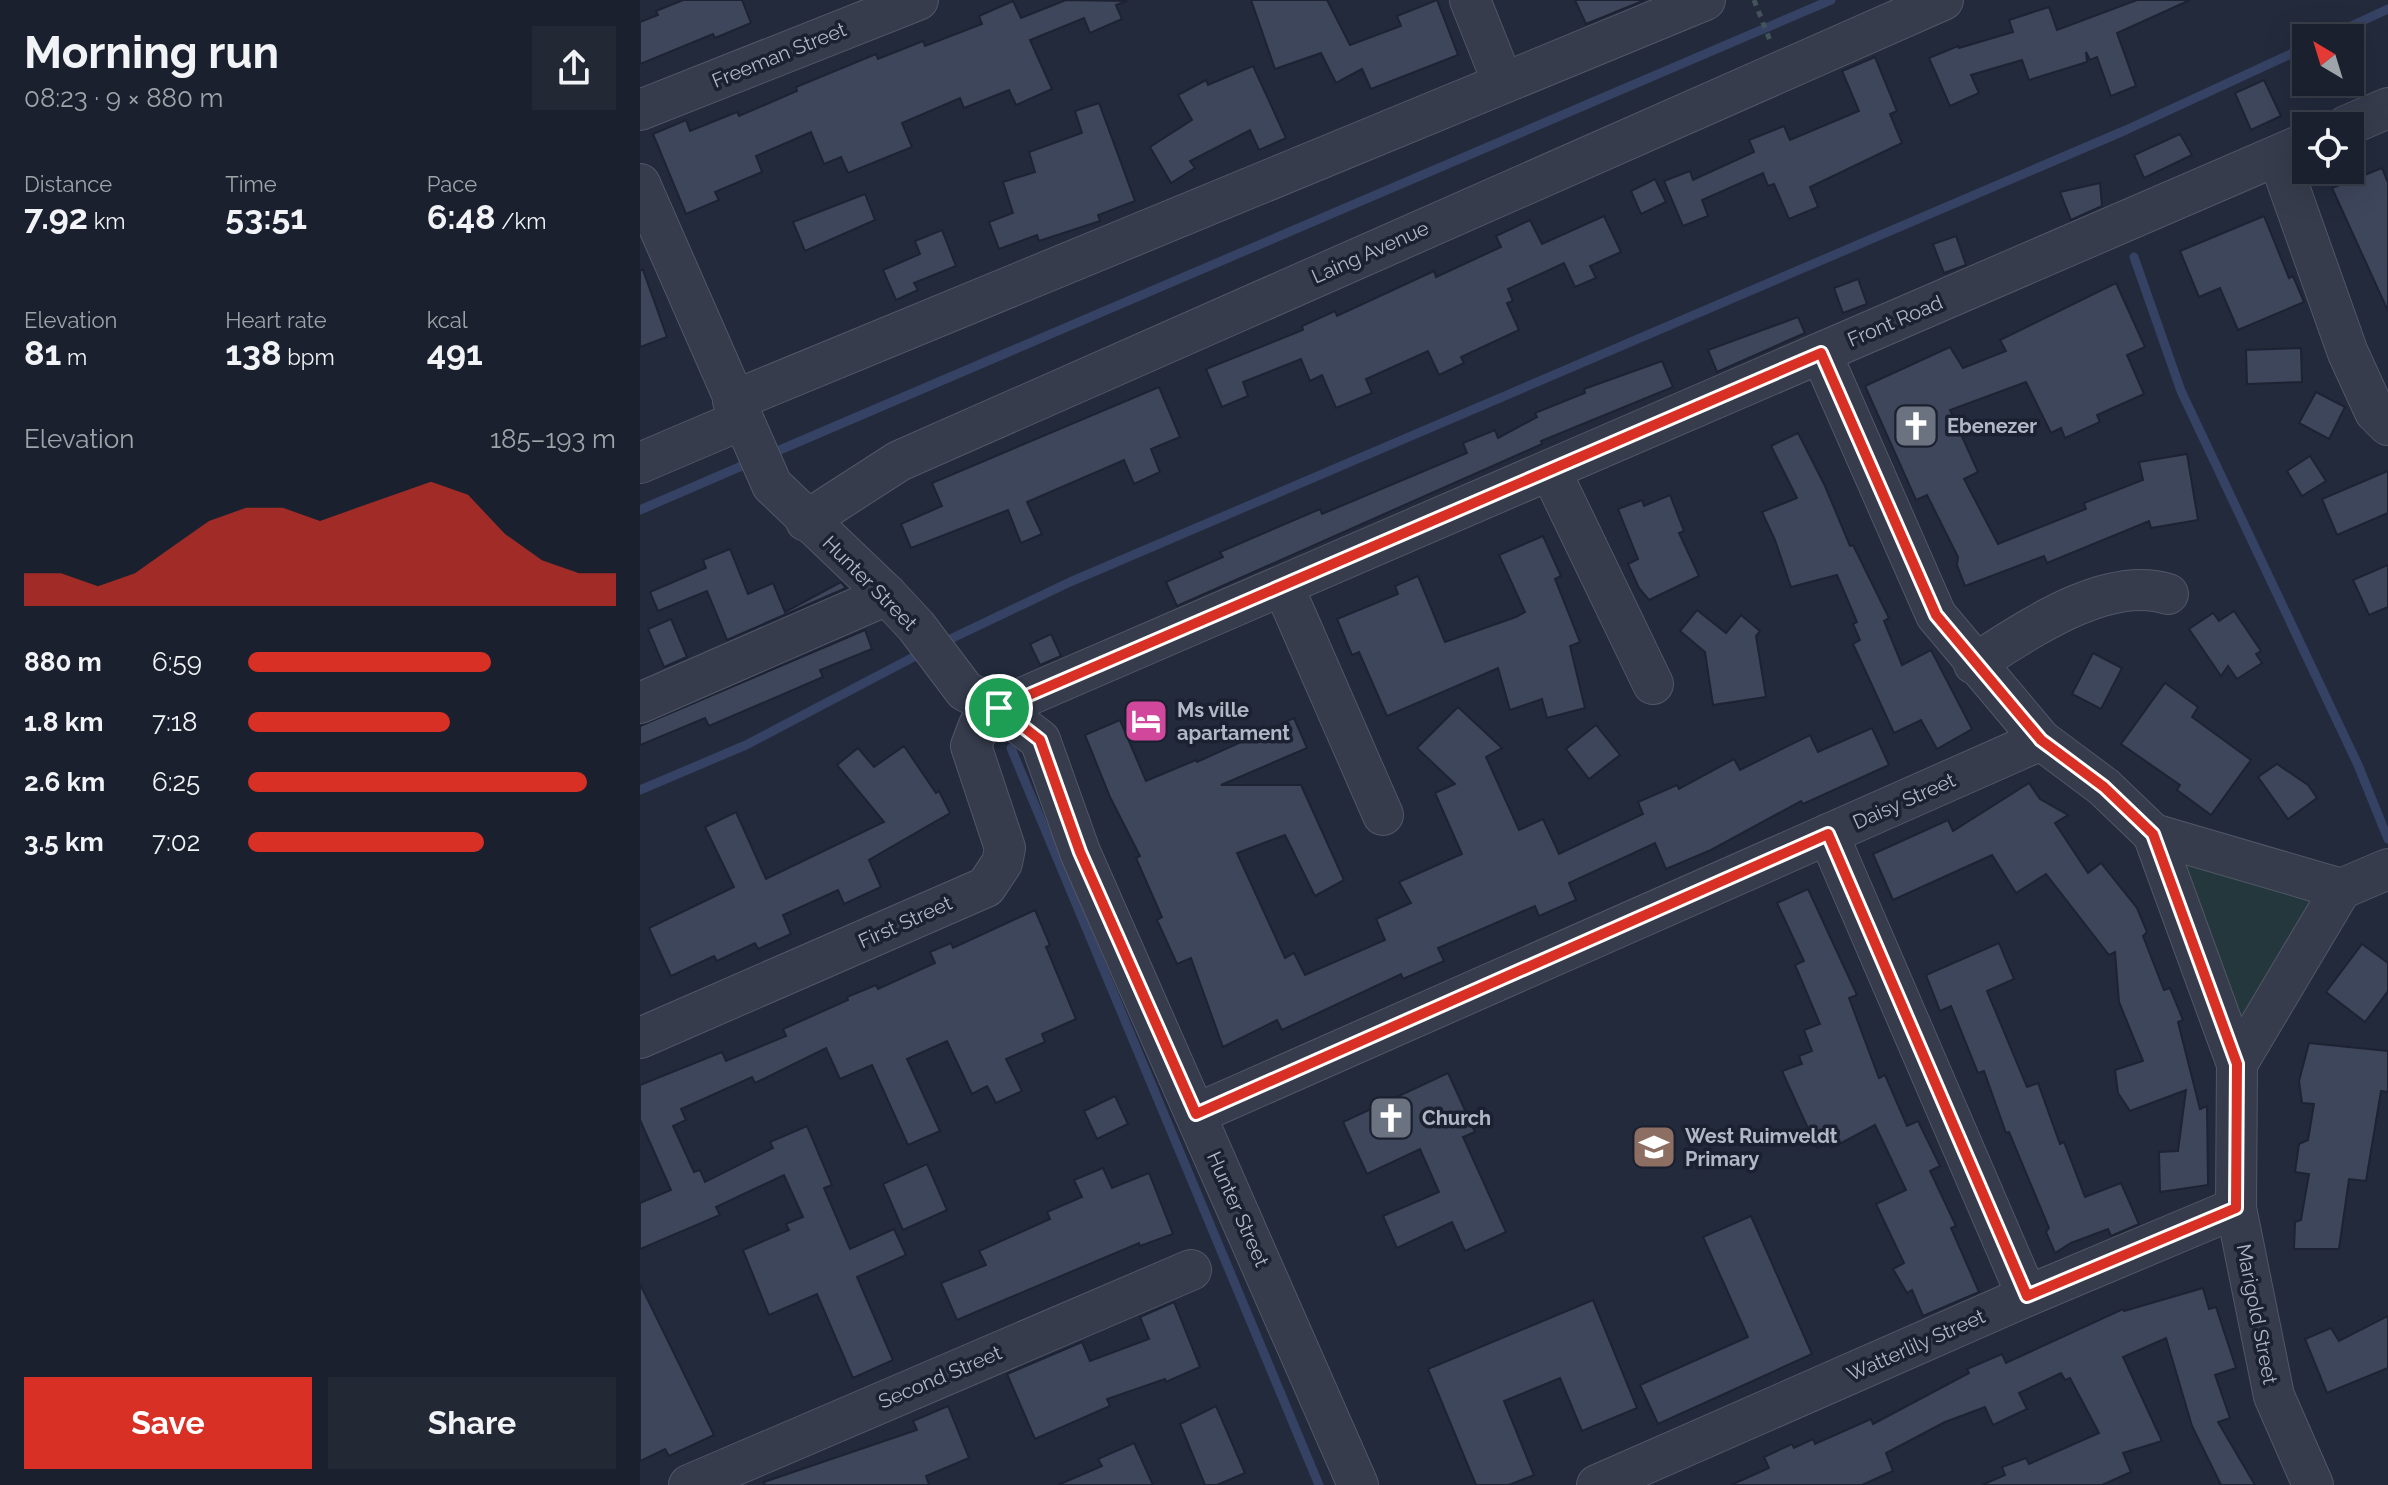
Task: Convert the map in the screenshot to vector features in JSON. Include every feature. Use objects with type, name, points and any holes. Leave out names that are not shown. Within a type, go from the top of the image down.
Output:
[{"type":"street","name":"Freeman Street","points":[[640,110],[918,0]]},
{"type":"street","points":[[1470,0],[1503,83]]},
{"type":"street","points":[[640,463],[743,423],[1503,83],[1705,0]]},
{"type":"street","name":"Laing Avenue","points":[[806,521],[899,461],[1943,0]]},
{"type":"street","points":[[2364,118],[2388,108]]},
{"type":"street","name":"Front Road","points":[[999,708],[2292,150]]},
{"type":"street","name":"Hunter Street","points":[[640,184],[772,485],[806,521],[887,595],[916,626],[965,691],[999,708],[1040,740],[1080,852],[1358,1485]]},
{"type":"street","points":[[2301,184],[2348,353],[2375,412],[2388,425]]},
{"type":"street","name":"Marigold Street","points":[[1821,353],[1936,615],[1974,664],[2041,740],[2104,787],[2153,834],[2237,1064],[2236,1208],[2274,1396],[2313,1485]]},
{"type":"street","points":[[1550,470],[1653,684]]},
{"type":"street","points":[[1283,586],[1383,815]]},
{"type":"street","points":[[1974,664],[2033,627],[2097,597],[2152,589],[2168,594]]},
{"type":"street","points":[[640,703],[887,595]]},
{"type":"street","name":"First Street","points":[[640,1038],[986,887],[1002,863],[1005,848],[971,746],[979,725],[999,708]]},
{"type":"street","name":"Daisy Street","points":[[1196,1114],[2041,740]]},
{"type":"street","points":[[1828,834],[2027,1296]]},
{"type":"street","points":[[2153,834],[2341,889]]},
{"type":"street","points":[[2237,1064],[2341,889],[2388,869]]},
{"type":"street","name":"Watterlily Street","points":[[1597,1485],[2236,1208]]},
{"type":"street","name":"Second Street","points":[[689,1485],[1191,1270]]},
{"type":"path","points":[[1754,0],[1774,51]]},
{"type":"shaded area","points":[[2172,852],[2322,897],[2239,1043]]},
{"type":"building","points":[[683,0],[742,0],[751,23],[715,38],[713,34],[640,64],[640,22],[658,15],[656,11]]},
{"type":"building","points":[[1066,0],[1127,1],[1116,5],[1122,19],[1090,33],[1084,18],[1030,40],[1052,89],[1016,105],[1009,90],[964,108],[960,98],[902,123],[912,147],[848,173],[841,157],[824,164],[811,132],[756,156],[762,172],[715,192],[719,200],[686,214],[653,134],[686,120],[690,131],[737,112],[739,116],[797,91],[796,87],[876,54],[878,59],[923,41],[925,46],[982,24],[979,16],[1013,1],[1021,18]]},
{"type":"building","points":[[1251,0],[1327,0],[1350,45],[1401,26],[1397,16],[1437,0],[1458,55],[1371,89],[1362,69],[1336,83],[1321,53],[1275,69]]},
{"type":"building","points":[[1575,0],[1645,0],[1586,24]]},
{"type":"building","points":[[2137,0],[2190,0],[2117,33],[2136,86],[2111,96],[2097,57],[2090,60],[2086,52],[2087,62],[2029,80],[2022,60],[1971,75],[1979,93],[1950,106],[1929,58],[1958,46],[2013,32],[2009,20],[2049,7],[2057,30]]},
{"type":"building","points":[[1875,57],[1897,111],[1890,114],[1902,143],[1810,187],[1818,207],[1789,219],[1774,184],[1768,186],[1763,173],[1702,200],[1708,216],[1683,226],[1664,181],[1690,171],[1693,180],[1754,152],[1749,140],[1784,126],[1790,140],[1859,111],[1842,71]]},
{"type":"building","points":[[1253,66],[1286,138],[1259,150],[1250,130],[1190,161],[1195,168],[1171,183],[1150,147],[1192,120],[1178,95],[1206,80],[1208,85]]},
{"type":"building","points":[[2264,80],[2281,116],[2251,130],[2235,93]]},
{"type":"building","points":[[1099,103],[1135,201],[1098,215],[1100,221],[1039,241],[1037,235],[999,249],[989,222],[1013,213],[1003,182],[1035,172],[1029,152],[1082,133],[1075,111]]},
{"type":"building","points":[[2180,134],[2192,155],[2144,178],[2134,155]]},
{"type":"building","points":[[2382,168],[2388,183],[2388,311],[2332,188],[2342,184],[2364,184],[2364,175]]},
{"type":"building","points":[[1655,179],[1666,202],[1641,214],[1631,191]]},
{"type":"building","points":[[2100,183],[2102,206],[2071,220],[2060,192]]},
{"type":"building","points":[[865,194],[875,220],[805,251],[793,222]]},
{"type":"building","points":[[1604,216],[1621,252],[1590,266],[1596,278],[1575,287],[1564,263],[1508,289],[1513,301],[1507,303],[1519,330],[1461,357],[1464,363],[1439,375],[1428,351],[1366,379],[1372,393],[1336,408],[1322,375],[1310,381],[1301,359],[1243,382],[1248,396],[1222,407],[1206,369],[1303,330],[1302,326],[1335,311],[1337,316],[1434,271],[1436,277],[1501,247],[1496,236],[1530,220],[1542,244]]},
{"type":"building","points":[[2264,216],[2289,278],[2293,276],[2304,302],[2238,330],[2220,288],[2199,297],[2180,251]]},
{"type":"building","points":[[942,230],[956,266],[914,283],[918,290],[896,300],[883,270],[920,254],[915,241]]},
{"type":"building","points":[[1956,236],[1966,265],[1944,273],[1933,244]]},
{"type":"building","points":[[640,270],[643,270],[667,337],[640,347]]},
{"type":"building","points":[[1858,279],[1867,304],[1843,313],[1834,288]]},
{"type":"building","points":[[2116,283],[2145,347],[2127,355],[2144,394],[2097,415],[2100,422],[2065,438],[2061,428],[2051,433],[2026,382],[1950,410],[1978,472],[1964,479],[1998,544],[2086,509],[2084,503],[2143,480],[2139,462],[2187,454],[2198,520],[2151,528],[2149,521],[2047,563],[2044,556],[1965,586],[1957,565],[1958,557],[1927,495],[1916,500],[1865,386],[1950,347],[1963,368],[2006,351],[2000,340]]},
{"type":"building","points":[[1798,317],[1805,333],[1717,372],[1708,350]]},
{"type":"building","points":[[2301,348],[2302,382],[2247,384],[2246,350]]},
{"type":"building","points":[[1662,361],[1673,387],[1541,441],[1542,444],[1177,606],[1166,582],[1223,557],[1220,552],[1320,509],[1322,514],[1467,453],[1463,443],[1495,430],[1498,438],[1537,417],[1535,413],[1585,393],[1584,389]]},
{"type":"building","points":[[1159,387],[1180,437],[1151,449],[1160,472],[1134,484],[1124,460],[1027,502],[1042,534],[1021,543],[1008,510],[911,548],[901,524],[942,506],[932,483]]},
{"type":"building","points":[[2316,392],[2345,407],[2329,439],[2299,423]]},
{"type":"building","points":[[1798,433],[1850,546],[1853,545],[1889,618],[1884,621],[1902,665],[1931,650],[1972,729],[1937,749],[1921,720],[1894,733],[1853,644],[1860,640],[1853,624],[1857,622],[1837,575],[1791,587],[1762,512],[1797,498],[1771,446]]},
{"type":"building","points":[[2310,456],[2326,481],[2302,496],[2287,471]]},
{"type":"building","points":[[2388,471],[2388,513],[2337,535],[2322,499]]},
{"type":"building","points":[[1670,495],[1684,531],[1679,533],[1699,576],[1649,600],[1639,588],[1628,564],[1638,559],[1618,509],[1642,500],[1644,506]]},
{"type":"building","points":[[1543,536],[1561,576],[1555,579],[1580,642],[1570,646],[1585,708],[1547,718],[1542,699],[1510,710],[1498,668],[1387,716],[1359,652],[1352,655],[1337,619],[1398,594],[1395,586],[1418,576],[1445,642],[1516,617],[1525,612],[1499,555]]},
{"type":"building","points":[[730,549],[748,594],[773,583],[785,612],[841,582],[846,588],[727,640],[707,591],[658,611],[650,592],[706,568],[703,560]]},
{"type":"building","points":[[2388,565],[2388,607],[2369,615],[2353,580]]},
{"type":"building","points":[[1697,610],[1726,633],[1741,615],[1760,631],[1756,636],[1766,697],[1713,705],[1705,652],[1680,631]]},
{"type":"building","points":[[2234,611],[2261,651],[2256,654],[2262,663],[2237,679],[2228,666],[2221,676],[2189,629],[2213,613],[2219,621]]},
{"type":"building","points":[[671,619],[687,657],[664,667],[648,629]]},
{"type":"building","points":[[865,630],[872,649],[820,670],[823,677],[709,726],[705,718],[640,745],[640,726]]},
{"type":"building","points":[[1051,634],[1061,656],[1040,665],[1030,644]]},
{"type":"building","points":[[2093,653],[2122,668],[2101,709],[2072,694]]},
{"type":"building","points":[[2165,683],[2198,707],[2192,717],[2251,760],[2211,815],[2177,790],[2180,785],[2121,744]]},
{"type":"building","points":[[1458,707],[1502,748],[1486,757],[1519,830],[1543,819],[1559,854],[1643,814],[1638,802],[1677,785],[1679,789],[1734,759],[1740,770],[1810,735],[1818,752],[1872,728],[1889,765],[1803,804],[1801,801],[1711,850],[1666,869],[1655,843],[1569,883],[1576,900],[1539,916],[1535,906],[1438,948],[1444,961],[1403,979],[1401,974],[1282,1030],[1277,1020],[1223,1047],[1191,958],[1177,964],[1157,920],[1162,917],[1136,858],[1140,856],[1110,797],[1085,735],[1120,720],[1146,781],[1197,762],[1294,718],[1307,748],[1221,785],[1301,785],[1344,880],[1315,896],[1285,835],[1237,853],[1285,958],[1294,953],[1305,975],[1385,940],[1376,919],[1411,903],[1399,882],[1462,854],[1435,793],[1455,784],[1417,748]]},
{"type":"building","points":[[1596,725],[1620,755],[1589,779],[1566,749]]},
{"type":"building","points":[[904,746],[936,793],[939,791],[950,813],[869,860],[881,887],[844,904],[838,890],[783,915],[791,934],[758,949],[755,943],[717,961],[714,956],[671,976],[649,928],[734,887],[705,827],[736,812],[766,879],[884,822],[837,765],[858,748],[874,767]]},
{"type":"building","points":[[2277,764],[2308,785],[2317,798],[2288,819],[2258,777]]},
{"type":"building","points":[[2029,783],[2040,799],[2068,815],[2055,823],[2088,873],[2101,863],[2137,908],[2147,932],[2143,936],[2164,990],[2170,988],[2183,1020],[2178,1022],[2200,1109],[2207,1106],[2208,1185],[2160,1192],[2159,1152],[2178,1151],[2186,1090],[2130,1111],[2118,1093],[2115,1070],[2143,1061],[2119,1002],[2115,952],[2109,955],[2046,874],[2016,893],[1992,855],[1893,900],[1873,854],[1948,820],[1953,831]]},
{"type":"building","points":[[1808,889],[1857,995],[1849,998],[1879,1078],[1885,1075],[1907,1126],[1918,1121],[1940,1166],[1930,1171],[1956,1226],[1951,1228],[1979,1292],[1923,1316],[1912,1290],[1907,1293],[1893,1269],[1904,1263],[1876,1204],[1906,1190],[1875,1125],[1832,1148],[1829,1142],[1817,1148],[1782,1071],[1802,1064],[1799,1056],[1812,1051],[1804,1030],[1820,1024],[1795,965],[1804,961],[1777,903]]},
{"type":"building","points":[[1035,910],[1050,945],[1046,947],[1076,1019],[1042,1034],[1045,1042],[1006,1059],[1022,1091],[996,1103],[987,1086],[972,1094],[947,1041],[907,1059],[940,1131],[908,1145],[872,1065],[840,1079],[826,1048],[755,1083],[752,1077],[681,1109],[686,1120],[673,1126],[694,1172],[700,1170],[705,1182],[773,1148],[770,1142],[807,1126],[832,1185],[824,1188],[850,1249],[894,1229],[906,1255],[857,1277],[893,1360],[853,1378],[817,1294],[769,1315],[743,1250],[789,1230],[786,1224],[803,1217],[784,1175],[716,1207],[720,1215],[640,1249],[640,1203],[671,1190],[640,1120],[640,1085],[722,1052],[726,1061],[786,1036],[783,1029],[848,1000],[847,997],[876,985],[878,989],[935,963],[930,952],[951,943],[953,948]]},
{"type":"building","points":[[1999,943],[2014,979],[1987,991],[2027,1087],[2038,1083],[2060,1144],[2064,1142],[2085,1197],[2121,1183],[2139,1224],[2111,1236],[2108,1229],[2071,1243],[2055,1253],[2046,1232],[2049,1228],[2009,1132],[2006,1133],[1984,1071],[1978,1073],[1951,1006],[1940,1011],[1926,975]]},
{"type":"building","points":[[2362,944],[2388,963],[2388,991],[2365,1022],[2326,992]]},
{"type":"building","points":[[2309,1043],[2388,1051],[2388,1092],[2381,1091],[2366,1181],[2349,1179],[2339,1249],[2294,1249],[2295,1222],[2301,1220],[2309,1174],[2295,1172],[2299,1144],[2308,1140],[2314,1104],[2302,1103],[2299,1081]]},
{"type":"building","points":[[1448,1073],[1475,1132],[1463,1137],[1506,1232],[1465,1251],[1452,1222],[1397,1248],[1383,1216],[1439,1192],[1420,1149],[1367,1174],[1343,1122]]},
{"type":"building","points":[[1115,1096],[1128,1124],[1097,1139],[1084,1111]]},
{"type":"building","points":[[927,1164],[947,1210],[903,1230],[883,1184]]},
{"type":"building","points":[[1103,1168],[1112,1188],[1149,1173],[1173,1234],[1140,1246],[1139,1243],[957,1320],[941,1283],[986,1265],[979,1251],[1050,1219],[1047,1212],[1082,1197],[1074,1180]]},
{"type":"building","points":[[1751,1216],[1812,1354],[1658,1424],[1640,1385],[1748,1337],[1703,1237]]},
{"type":"building","points":[[640,1284],[714,1435],[669,1456],[665,1449],[640,1461]]},
{"type":"building","points":[[2203,1288],[2209,1309],[2216,1307],[2236,1368],[2215,1375],[2230,1418],[2218,1422],[2255,1485],[2221,1485],[2192,1426],[2166,1338],[2123,1357],[2162,1441],[2123,1453],[2131,1472],[2102,1485],[1982,1485],[2005,1475],[2002,1467],[2026,1458],[2029,1464],[2099,1433],[2070,1378],[2065,1380],[2061,1373],[2019,1393],[2027,1409],[1993,1425],[1985,1407],[1945,1422],[1886,1453],[1893,1471],[1862,1485],[1731,1485],[1769,1468],[1764,1457],[1792,1444],[1794,1448],[1813,1439],[1815,1444],[1871,1419],[1873,1424],[1969,1373],[1967,1369],[2002,1354],[2006,1363],[2123,1309]]},
{"type":"building","points":[[1593,1300],[1637,1408],[1582,1431],[1560,1378],[1504,1401],[1534,1475],[1509,1485],[1476,1485],[1428,1369]]},
{"type":"building","points":[[1174,1302],[1200,1367],[1166,1382],[1165,1379],[1107,1399],[1110,1406],[1035,1439],[1007,1374],[1082,1342],[1090,1361],[1149,1339],[1140,1317]]},
{"type":"building","points":[[2388,1316],[2388,1368],[2327,1393],[2305,1339],[2331,1328],[2339,1341]]},
{"type":"building","points":[[948,1406],[969,1458],[926,1476],[929,1485],[765,1485],[764,1482],[917,1430],[913,1421]]},
{"type":"building","points":[[1216,1406],[1245,1473],[1217,1485],[1205,1485],[1180,1424]]},
{"type":"building","points":[[1134,1443],[1153,1485],[1058,1485],[1102,1466],[1098,1459]]},
{"type":"waterway","points":[[768,455],[1831,0]]},
{"type":"waterway","points":[[2355,24],[2388,9]]},
{"type":"waterway","points":[[942,643],[1070,582],[2126,130],[2292,53]]},
{"type":"waterway","points":[[2134,257],[2181,391],[2358,765],[2388,839]]},
{"type":"waterway","points":[[640,510],[751,462]]},
{"type":"waterway","points":[[640,790],[746,745],[925,651]]},
{"type":"waterway","points":[[1011,748],[1319,1485]]},
{"type":"place","name":"Ebenezer","points":[[1916,426]]},
{"type":"place","name":"Ms ville apartament","points":[[1146,721]]},
{"type":"place","name":"Church","points":[[1391,1118]]},
{"type":"place","name":"West Ruimveldt Primary","points":[[1654,1147]]},
{"type":"route","points":[[1821,353],[1936,615],[1974,664],[2041,740],[2104,787],[2153,834],[2237,1064],[2236,1208],[2027,1296],[1828,834],[1196,1114],[1080,852],[1040,740],[999,708],[1821,353]]}]
